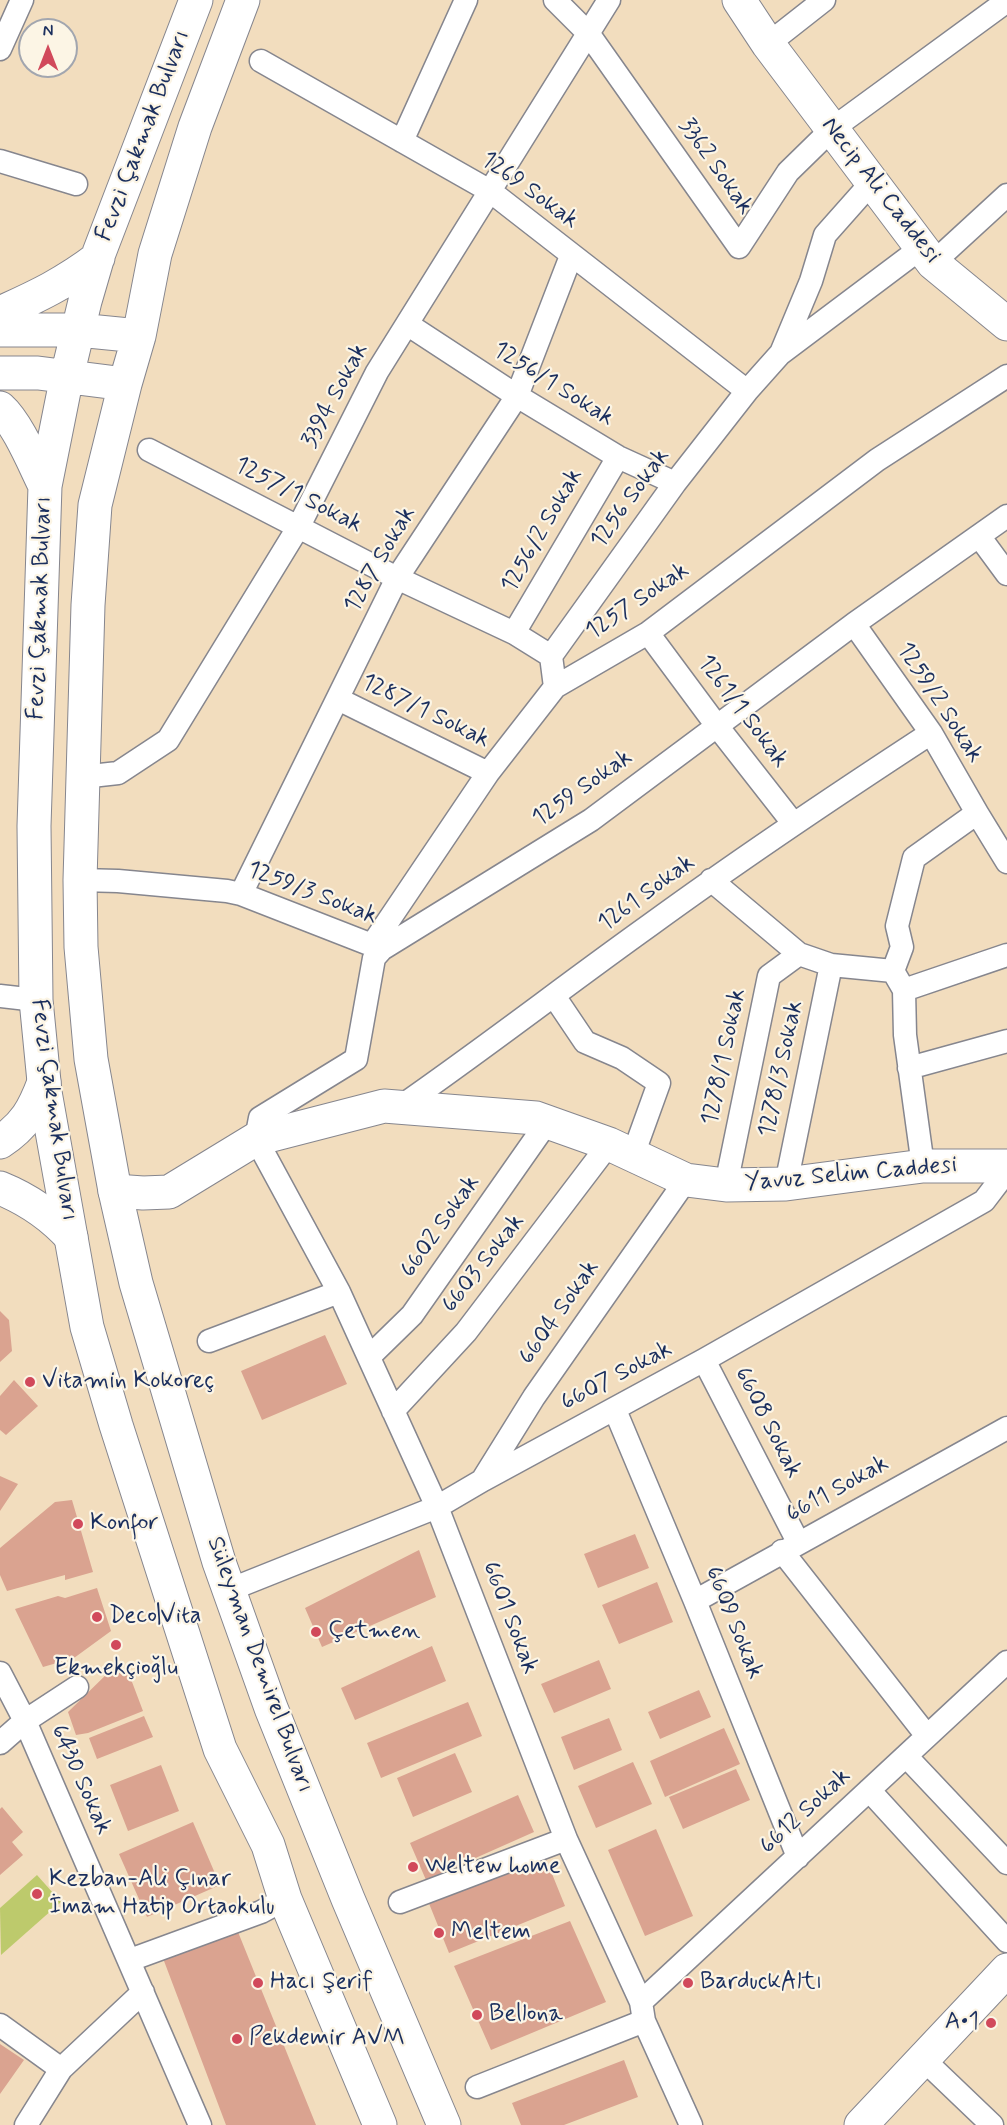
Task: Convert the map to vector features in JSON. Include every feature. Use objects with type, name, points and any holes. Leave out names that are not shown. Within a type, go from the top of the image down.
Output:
[{"type":"main road","name":"Fevzi Çakmak Bulvarı","points":[[71,1237],[44,1082],[36,1000],[34,826],[45,486],[67,376],[98,258],[196,0]]},
{"type":"main road","name":"Fevzi Çakmak Bulvarı","points":[[115,1191],[91,1059],[81,947],[82,777],[88,605],[96,505],[124,384],[139,336],[155,254],[195,127],[243,0]]},
{"type":"main road","name":"Necip Ali Caddesi","points":[[739,0],[768,44],[927,255],[1007,324]]},
{"type":"main road","name":"Necip Ali Caddesi","points":[[750,0],[768,44]]},
{"type":"main road","points":[[0,313],[70,279],[98,258]]},
{"type":"main road","points":[[0,330],[78,330],[139,336]]},
{"type":"main road","points":[[0,373],[67,376],[124,384]]},
{"type":"main road","points":[[0,408],[9,419],[45,486]]},
{"type":"main road","points":[[0,1142],[14,1134],[33,1111],[44,1082]]},
{"type":"main road","name":"Yavuz Selim Caddesi","points":[[115,1191],[169,1192],[256,1139],[384,1106],[536,1118],[621,1150],[686,1180],[726,1185],[786,1184],[923,1166],[1007,1166]]},
{"type":"main road","points":[[0,1188],[19,1196],[49,1216],[71,1237],[87,1327],[220,1749],[268,1845],[285,1899],[380,2125]]},
{"type":"main road","name":"Süleyman Demirel Bulvarı","points":[[115,1191],[136,1282],[229,1590],[271,1708],[344,1889],[444,2125]]},
{"type":"main road","points":[[861,2125],[1007,1970]]},
{"type":"street","points":[[0,50],[22,0]]},
{"type":"street","points":[[402,141],[466,0]]},
{"type":"street","name":"3362 Sokak","points":[[555,0],[588,33],[739,247],[788,172],[832,129]]},
{"type":"street","name":"3394 Sokak","points":[[82,777],[118,773],[168,740],[299,526],[377,372],[609,0]]},
{"type":"street","points":[[768,44],[824,0]]},
{"type":"street","points":[[832,129],[1007,1]]},
{"type":"street","name":"1269 Sokak","points":[[261,61],[490,191],[747,391]]},
{"type":"street","points":[[0,161],[76,184]]},
{"type":"street","name":"1256 Sokak","points":[[780,354],[811,282],[825,235],[872,182]]},
{"type":"street","name":"1256 Sokak","points":[[551,656],[675,483],[747,391],[780,354],[927,255],[1007,195]]},
{"type":"street","name":"1287 Sokak","points":[[241,894],[397,578],[517,396],[571,256]]},
{"type":"street","name":"1256/1 Sokak","points":[[407,324],[517,396],[618,457],[675,483]]},
{"type":"street","name":"1257 Sokak","points":[[377,947],[488,773],[555,687],[648,633],[877,460],[1007,376]]},
{"type":"street","name":"1257/1 Sokak","points":[[149,450],[397,578],[514,633],[551,656]]},
{"type":"street","name":"1256/2 Sokak","points":[[514,633],[618,457]]},
{"type":"street","name":"1259 Sokak","points":[[377,947],[591,820],[854,624],[1007,516]]},
{"type":"street","points":[[979,536],[1007,574]]},
{"type":"street","name":"1259/2 Sokak","points":[[854,624],[932,733],[1007,862]]},
{"type":"street","name":"1261/1 Sokak","points":[[648,633],[717,726],[794,823]]},
{"type":"street","points":[[551,656],[555,687]]},
{"type":"street","name":"1287/1 Sokak","points":[[338,699],[488,773]]},
{"type":"street","name":"1261 Sokak","points":[[400,1107],[467,1061],[711,880],[932,733]]},
{"type":"street","points":[[893,971],[902,947],[897,926],[915,858],[977,813]]},
{"type":"street","name":"1259/3 Sokak","points":[[80,880],[129,882],[241,894],[377,947]]},
{"type":"street","points":[[711,880],[799,954],[831,965],[893,971]]},
{"type":"street","points":[[256,1139],[260,1118],[356,1059],[377,947]]},
{"type":"street","name":"1278/1 Sokak","points":[[726,1185],[769,976],[799,954]]},
{"type":"street","points":[[904,990],[1007,956]]},
{"type":"street","name":"1278/3 Sokak","points":[[786,1184],[831,965]]},
{"type":"street","points":[[893,971],[904,990],[905,1035],[923,1166]]},
{"type":"street","points":[[0,996],[36,1000]]},
{"type":"street","name":"6603 Sokak","points":[[393,1411],[466,1332],[621,1150],[659,1083],[622,1058],[585,1042],[554,996]]},
{"type":"street","points":[[909,1068],[1007,1041]]},
{"type":"street","name":"6602 Sokak","points":[[369,1357],[411,1315],[548,1121]]},
{"type":"street","name":"6601 Sokak","points":[[256,1139],[339,1292],[437,1507],[566,1839],[691,2125]]},
{"type":"street","name":"6607 Sokak","points":[[229,1590],[437,1507],[615,1410],[984,1201],[1007,1171]]},
{"type":"street","name":"6604 Sokak","points":[[483,1480],[534,1397],[686,1180]]},
{"type":"street","points":[[209,1341],[339,1292]]},
{"type":"street","name":"6608 Sokak","points":[[704,1360],[790,1547],[927,1736]]},
{"type":"street","name":"6609 Sokak","points":[[615,1410],[798,1857]]},
{"type":"street","name":"6611 Sokak","points":[[695,1601],[1007,1428]]},
{"type":"street","name":"6612 Sokak","points":[[642,2011],[798,1857],[1007,1662]]},
{"type":"street","name":"6430 Sokak","points":[[0,1672],[25,1721],[200,2125]]},
{"type":"street","points":[[0,1743],[25,1721],[77,1687]]},
{"type":"street","points":[[906,1756],[1007,1863]]},
{"type":"street","points":[[869,1790],[1007,1941]]},
{"type":"street","points":[[400,1902],[566,1839]]},
{"type":"street","points":[[130,1960],[261,1912],[285,1899]]},
{"type":"street","points":[[26,2125],[61,2069],[143,1992]]},
{"type":"street","points":[[477,2087],[642,2011]]},
{"type":"street","points":[[0,2025],[61,2069]]},
{"type":"street","points":[[924,2060],[992,2125]]},
{"type":"green space","points":[[37,1875],[61,1902],[1,1955],[0,1908]]},
{"type":"building","points":[[0,1311],[9,1320],[12,1351],[0,1362]]},
{"type":"building","points":[[325,1335],[347,1384],[262,1420],[241,1371]]},
{"type":"building","points":[[14,1380],[38,1406],[6,1435],[0,1430],[0,1396]]},
{"type":"building","points":[[0,1476],[18,1484],[0,1511]]},
{"type":"building","points":[[72,1500],[93,1572],[65,1580],[65,1575],[7,1591],[0,1575],[0,1548],[55,1502]]},
{"type":"building","points":[[635,1534],[649,1568],[598,1588],[584,1554]]},
{"type":"building","points":[[419,1550],[436,1597],[322,1647],[305,1608]]},
{"type":"building","points":[[657,1582],[673,1622],[619,1644],[602,1605]]},
{"type":"building","points":[[97,1588],[111,1631],[74,1658],[43,1667],[15,1609],[58,1596],[65,1598]]},
{"type":"building","points":[[432,1646],[446,1681],[355,1720],[341,1688]]},
{"type":"building","points":[[599,1660],[611,1689],[554,1713],[541,1684]]},
{"type":"building","points":[[113,1668],[129,1674],[143,1711],[88,1733],[76,1735],[68,1712]]},
{"type":"building","points":[[699,1690],[711,1717],[660,1739],[648,1712]]},
{"type":"building","points":[[468,1702],[482,1736],[381,1778],[367,1743]]},
{"type":"building","points":[[144,1716],[153,1737],[97,1759],[89,1738]]},
{"type":"building","points":[[609,1718],[622,1750],[574,1770],[561,1737]]},
{"type":"building","points":[[724,1728],[740,1764],[665,1797],[650,1761]]},
{"type":"building","points":[[455,1753],[472,1792],[413,1817],[397,1778]]},
{"type":"building","points":[[633,1762],[652,1804],[596,1828],[578,1786]]},
{"type":"building","points":[[161,1765],[179,1811],[128,1831],[110,1785]]},
{"type":"building","points":[[736,1769],[750,1800],[683,1829],[669,1797]]},
{"type":"building","points":[[518,1795],[534,1832],[426,1880],[410,1843]]},
{"type":"building","points":[[2,1807],[23,1832],[12,1842],[23,1855],[0,1875],[0,1809]]},
{"type":"building","points":[[193,1822],[220,1885],[147,1917],[119,1854]]},
{"type":"building","points":[[656,1829],[693,1916],[645,1936],[608,1850]]},
{"type":"building","points":[[544,1854],[565,1906],[449,1953],[428,1901]]},
{"type":"building","points":[[570,1921],[606,2002],[491,2050],[454,1966]]},
{"type":"building","name":"Pekdemir AVM","points":[[236,1927],[316,2125],[226,2125],[161,1953]]},
{"type":"building","points":[[0,2044],[24,2060],[0,2094]]},
{"type":"building","points":[[624,2060],[638,2097],[564,2125],[521,2125],[512,2103]]},
{"type":"place","name":"Vitamin Kokoreç","points":[[30,1382]]},
{"type":"place","name":"Konfor","points":[[78,1524]]},
{"type":"place","name":"Deco|Vita","points":[[97,1617]]},
{"type":"place","name":"Çetmen","points":[[316,1632]]},
{"type":"place","name":"Ekmekçioğlu","points":[[116,1645]]},
{"type":"place","name":"Weltew home","points":[[413,1867]]},
{"type":"place","name":"Kezban-Ali Çınar İmam Hatip Ortaokulu","points":[[37,1894]]},
{"type":"place","name":"Meltem","points":[[439,1933]]},
{"type":"place","name":"Hacı Şerif","points":[[258,1983]]},
{"type":"place","name":"BarduckAltı","points":[[688,1983]]},
{"type":"place","name":"Bellona","points":[[477,2015]]},
{"type":"place","name":"A•1","points":[[991,2023]]},
{"type":"place","name":"Pekdemir AVM","points":[[237,2039]]}]
